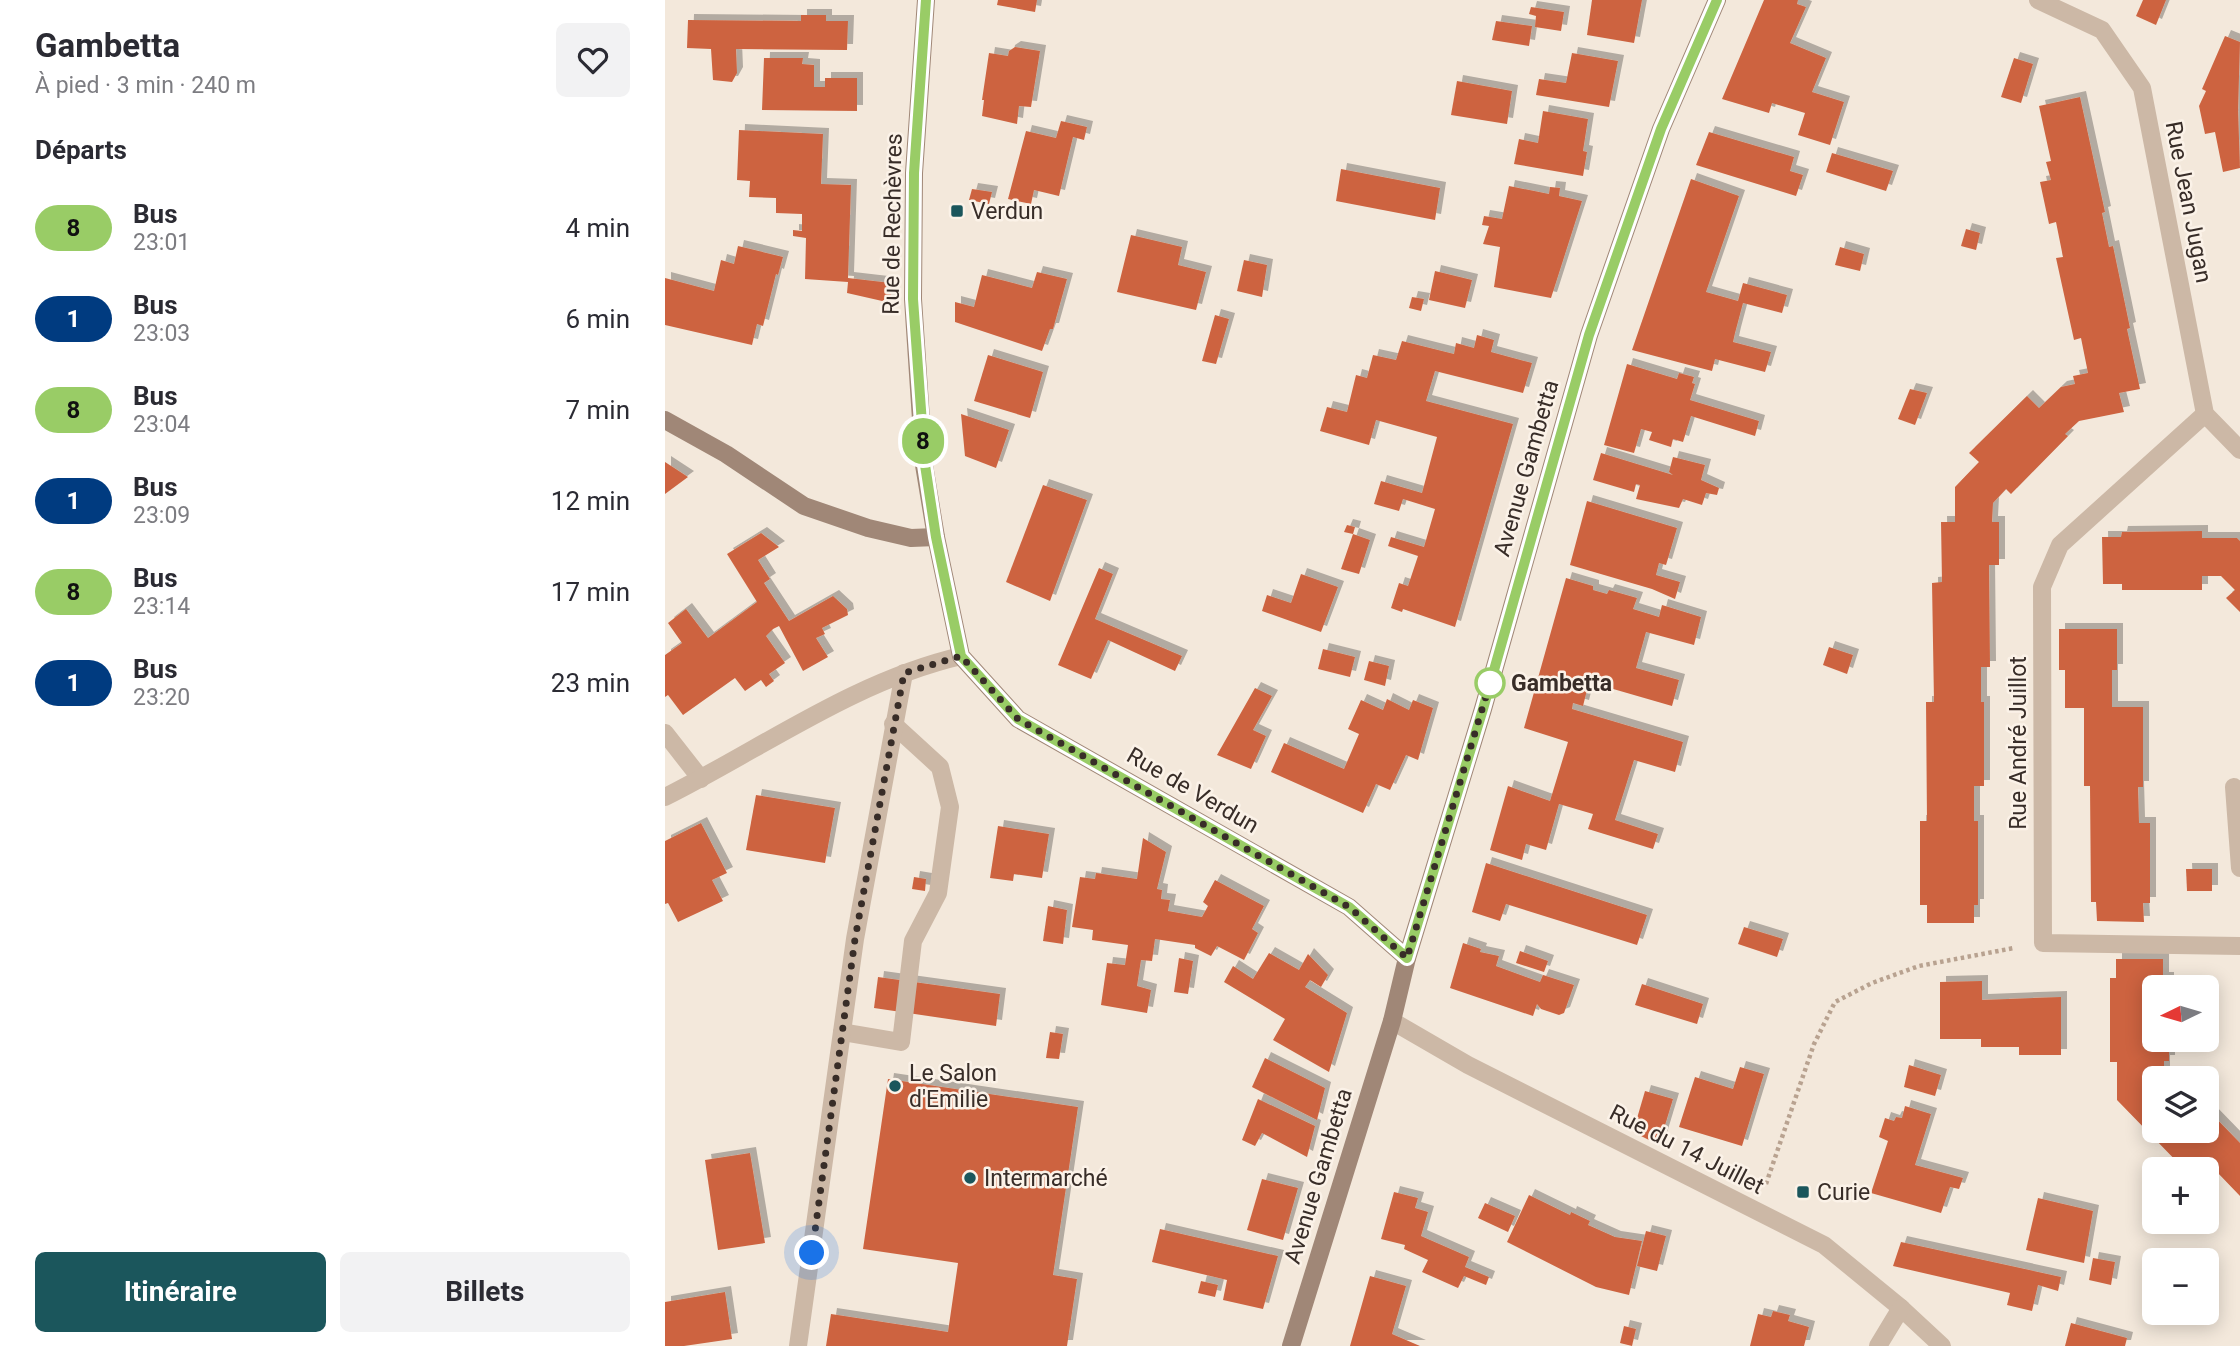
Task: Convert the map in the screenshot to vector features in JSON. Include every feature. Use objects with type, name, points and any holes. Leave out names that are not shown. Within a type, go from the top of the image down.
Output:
[{"type":"street","name":"Rue de Rechèvres","points":[[926,0],[914,173],[913,299],[925,465],[936,537],[961,656]]},
{"type":"street","name":"Avenue Gambetta","points":[[1290,1346],[1392,1021],[1407,958],[1483,709],[1589,335],[1661,129],[1717,0]]},
{"type":"street","name":"Rue Jean Jugan","points":[[2038,0],[2102,30],[2142,88],[2205,414]]},
{"type":"street","points":[[2205,414],[2240,450]]},
{"type":"street","name":"Rue André Juillot","points":[[2043,943],[2042,587],[2060,545],[2205,414]]},
{"type":"street","points":[[665,420],[726,454],[804,506],[868,528],[911,538],[936,537]]},
{"type":"street","points":[[665,797],[810,717],[904,673],[961,656]]},
{"type":"street","name":"Rue de Verdun","points":[[961,656],[1018,719],[1349,907],[1407,958]]},
{"type":"street","points":[[798,1346],[855,939],[904,673]]},
{"type":"street","points":[[842,1032],[901,1042],[913,941],[938,892],[950,807],[940,767],[893,724]]},
{"type":"street","points":[[665,733],[701,779]]},
{"type":"street","points":[[2234,787],[2240,868]]},
{"type":"street","points":[[2043,943],[2240,946]]},
{"type":"street","name":"Rue du 14 Juillet","points":[[1392,1021],[1480,1071],[1823,1245],[1901,1308],[1942,1346]]},
{"type":"street","points":[[1878,1346],[1901,1308]]},
{"type":"path","points":[[1757,1211],[1814,1044],[1835,1002],[1872,983],[1919,966],[2043,943]]},
{"type":"building","points":[[998,0],[1037,0],[1035,12],[997,5]]},
{"type":"building","points":[[1592,0],[1642,0],[1634,43],[1587,35]]},
{"type":"building","points":[[1764,0],[1798,0],[1797,4],[1806,7],[1790,43],[1826,58],[1812,92],[1844,102],[1830,145],[1798,135],[1805,113],[1772,103],[1769,113],[1722,99]]},
{"type":"building","points":[[2143,0],[2166,0],[2156,25],[2136,16]]},
{"type":"building","points":[[1531,7],[1564,12],[1561,31],[1535,27],[1536,16],[1529,14]]},
{"type":"building","points":[[801,15],[826,15],[826,21],[848,21],[847,50],[736,49],[737,73],[732,82],[713,80],[711,49],[687,48],[688,20],[801,21]]},
{"type":"building","points":[[1496,21],[1532,26],[1529,46],[1492,40]]},
{"type":"building","points":[[2225,36],[2240,42],[2240,168],[2223,172],[2215,132],[2205,134],[2199,106],[2206,91],[2202,89]]},
{"type":"building","points":[[1015,47],[1040,51],[1031,107],[1019,106],[1017,124],[982,116],[989,53],[1008,56],[1009,51]]},
{"type":"building","points":[[1572,53],[1618,61],[1609,107],[1536,95],[1539,79],[1566,83]]},
{"type":"building","points":[[764,58],[803,58],[802,64],[814,65],[814,87],[825,87],[825,78],[857,78],[857,111],[762,110]]},
{"type":"building","points":[[2014,58],[2033,64],[2021,103],[2001,97]]},
{"type":"building","points":[[1457,81],[1512,91],[1507,124],[1451,115]]},
{"type":"building","points":[[2080,97],[2105,212],[2102,213],[2109,247],[2113,246],[2130,328],[2127,329],[2140,389],[2119,393],[2124,412],[2079,421],[2065,434],[2068,436],[2011,494],[2006,489],[1993,503],[1992,522],[1999,522],[1999,565],[1989,565],[1990,667],[1981,667],[1981,702],[1984,702],[1984,786],[1974,786],[1974,821],[1978,821],[1978,905],[1974,905],[1974,923],[1927,923],[1927,905],[1920,905],[1920,821],[1927,821],[1926,702],[1934,702],[1932,583],[1942,582],[1941,522],[1955,522],[1955,487],[1979,462],[1969,453],[2027,396],[2039,408],[2061,387],[2075,384],[2073,376],[2088,373],[2081,338],[2074,340],[2056,258],[2063,257],[2056,222],[2049,224],[2040,182],[2051,180],[2046,162],[2051,161],[2039,106]]},
{"type":"building","points":[[1543,111],[1588,119],[1583,151],[1587,152],[1583,176],[1514,164],[1519,139],[1538,143]]},
{"type":"building","points":[[1061,121],[1087,127],[1084,140],[1073,137],[1059,196],[1034,190],[1031,204],[1008,199],[1026,131],[1056,138]]},
{"type":"building","points":[[739,130],[823,134],[821,184],[851,185],[848,278],[891,283],[891,303],[847,293],[848,282],[805,279],[806,238],[793,236],[793,230],[802,231],[802,214],[776,213],[776,198],[749,197],[750,181],[737,180]]},
{"type":"building","points":[[1709,132],[1794,157],[1790,171],[1803,175],[1796,196],[1696,165]]},
{"type":"building","points":[[1832,153],[1893,171],[1886,191],[1826,172]]},
{"type":"building","points":[[1341,169],[1440,188],[1435,220],[1336,201]]},
{"type":"building","points":[[1691,179],[1739,196],[1706,292],[1738,301],[1743,283],[1787,295],[1782,313],[1743,303],[1733,342],[1771,352],[1765,372],[1715,359],[1712,371],[1632,350]]},
{"type":"building","points":[[1509,186],[1549,194],[1550,187],[1560,188],[1559,196],[1582,201],[1551,298],[1494,287],[1500,247],[1483,244],[1489,226],[1482,225],[1484,216],[1502,219]]},
{"type":"building","points":[[972,189],[992,192],[989,204],[969,200]]},
{"type":"building","points":[[1966,229],[1980,233],[1976,250],[1961,246]]},
{"type":"building","points":[[1131,235],[1182,247],[1178,265],[1206,272],[1196,310],[1117,292]]},
{"type":"building","points":[[738,246],[783,257],[763,326],[757,324],[752,345],[665,325],[665,278],[714,291],[721,260],[734,264]]},
{"type":"building","points":[[1840,247],[1864,254],[1860,271],[1835,265]]},
{"type":"building","points":[[1244,260],[1267,265],[1262,297],[1237,291]]},
{"type":"building","points":[[1435,271],[1472,280],[1465,308],[1429,300]]},
{"type":"building","points":[[1037,272],[1067,279],[1053,329],[1050,329],[1042,351],[955,322],[955,302],[974,307],[982,275],[1032,288]]},
{"type":"building","points":[[1412,297],[1424,299],[1421,311],[1409,308]]},
{"type":"building","points":[[1215,315],[1229,319],[1216,364],[1202,361]]},
{"type":"building","points":[[1477,335],[1494,340],[1491,352],[1532,363],[1523,393],[1435,371],[1426,401],[1513,424],[1455,627],[1403,609],[1402,612],[1391,608],[1399,583],[1408,586],[1418,556],[1388,546],[1391,537],[1424,547],[1435,509],[1403,499],[1399,511],[1374,504],[1381,481],[1422,493],[1437,437],[1376,420],[1369,445],[1320,431],[1327,407],[1347,412],[1356,375],[1367,378],[1373,355],[1396,360],[1402,341],[1454,354],[1456,343],[1474,348]]},
{"type":"building","points":[[988,355],[1043,372],[1030,418],[974,401]]},
{"type":"building","points":[[1627,364],[1677,379],[1679,373],[1694,377],[1692,383],[1695,384],[1690,400],[1759,421],[1755,436],[1691,416],[1683,442],[1673,439],[1671,447],[1649,440],[1652,432],[1641,429],[1634,453],[1604,445]]},
{"type":"building","points":[[1910,389],[1927,393],[1915,425],[1898,419]]},
{"type":"building","points":[[961,414],[1009,430],[996,468],[965,456]]},
{"type":"building","points":[[1601,453],[1673,475],[1669,472],[1673,457],[1705,465],[1701,480],[1719,488],[1717,495],[1706,493],[1702,505],[1683,499],[1679,508],[1636,499],[1640,485],[1636,484],[1634,492],[1593,480]]},
{"type":"building","points":[[665,462],[688,477],[665,494]]},
{"type":"building","points":[[1043,485],[1087,500],[1050,601],[1006,582]]},
{"type":"building","points":[[1587,501],[1677,528],[1666,565],[1659,563],[1656,575],[1680,582],[1675,599],[1652,589],[1570,565]]},
{"type":"building","points":[[1347,525],[1355,527],[1353,534],[1344,532]]},
{"type":"building","points":[[2202,531],[2202,538],[2237,538],[2240,541],[2240,612],[2226,598],[2235,590],[2221,576],[2202,576],[2202,590],[2122,590],[2122,584],[2103,584],[2102,537],[2121,537],[2122,532]]},
{"type":"building","points":[[761,533],[779,547],[758,560],[770,579],[764,583],[789,621],[833,596],[847,609],[848,615],[822,628],[825,634],[816,638],[828,657],[803,671],[779,626],[773,629],[766,636],[785,663],[769,674],[774,681],[766,687],[761,680],[745,691],[735,678],[683,715],[668,695],[665,697],[665,655],[682,643],[668,623],[686,609],[708,638],[757,602],[727,554]]},
{"type":"building","points":[[1353,534],[1370,540],[1359,574],[1341,569]]},
{"type":"building","points":[[1099,568],[1113,574],[1095,619],[1182,656],[1175,671],[1108,640],[1091,679],[1058,665]]},
{"type":"building","points":[[1301,574],[1338,587],[1321,632],[1262,611],[1267,595],[1291,603]]},
{"type":"building","points":[[1566,578],[1593,586],[1593,590],[1607,594],[1609,590],[1637,598],[1633,609],[1659,617],[1662,605],[1701,617],[1694,645],[1646,632],[1636,668],[1679,680],[1672,706],[1589,682],[1583,706],[1573,703],[1572,709],[1683,742],[1675,772],[1634,760],[1615,820],[1658,834],[1653,849],[1588,829],[1593,814],[1559,804],[1546,850],[1526,844],[1522,860],[1490,850],[1508,786],[1550,801],[1568,742],[1524,728]]},
{"type":"building","points":[[2059,629],[2117,629],[2117,670],[2112,670],[2112,707],[2143,707],[2143,787],[2138,787],[2139,823],[2150,823],[2150,903],[2143,903],[2144,922],[2097,921],[2096,902],[2091,902],[2090,786],[2084,786],[2084,708],[2065,708],[2065,670],[2059,670]]},
{"type":"building","points":[[1829,647],[1853,655],[1847,674],[1823,665]]},
{"type":"building","points":[[1323,649],[1355,657],[1350,677],[1318,669]]},
{"type":"building","points":[[1369,661],[1389,666],[1385,686],[1364,680]]},
{"type":"building","points":[[1255,688],[1272,696],[1253,730],[1266,736],[1251,769],[1217,755]]},
{"type":"building","points":[[1387,699],[1409,710],[1413,700],[1433,708],[1418,760],[1406,755],[1390,790],[1376,784],[1363,813],[1271,772],[1284,743],[1344,769],[1359,734],[1348,729],[1361,700],[1383,710]]},
{"type":"building","points":[[756,795],[835,808],[825,863],[746,850]]},
{"type":"building","points":[[701,823],[727,873],[712,880],[723,901],[678,922],[668,903],[665,904],[665,841]]},
{"type":"building","points":[[998,826],[1049,834],[1042,878],[1014,874],[1013,881],[990,878]]},
{"type":"building","points":[[1143,838],[1166,852],[1157,889],[1162,890],[1161,899],[1170,900],[1168,911],[1202,917],[1208,906],[1203,902],[1215,880],[1264,906],[1252,929],[1258,933],[1244,960],[1217,946],[1211,956],[1195,948],[1195,945],[1155,939],[1152,961],[1141,960],[1137,986],[1151,990],[1147,1013],[1101,1005],[1107,963],[1125,965],[1128,945],[1092,940],[1093,930],[1072,927],[1080,877],[1095,879],[1096,873],[1137,879]]},
{"type":"building","points":[[1486,863],[1647,915],[1637,945],[1506,904],[1500,921],[1472,912]]},
{"type":"building","points":[[2186,869],[2212,869],[2212,891],[2187,891]]},
{"type":"building","points":[[914,877],[926,879],[925,891],[912,889]]},
{"type":"building","points":[[1048,906],[1067,910],[1063,944],[1043,941]]},
{"type":"building","points":[[1744,927],[1783,939],[1777,957],[1738,944]]},
{"type":"building","points":[[1463,943],[1481,949],[1480,952],[1499,956],[1496,966],[1540,982],[1543,975],[1574,985],[1564,1013],[1559,1015],[1541,1009],[1537,1004],[1533,1016],[1450,988]]},
{"type":"building","points":[[1520,951],[1548,961],[1544,972],[1516,963]]},
{"type":"building","points":[[1269,953],[1299,970],[1308,954],[1328,975],[1321,987],[1310,980],[1305,987],[1347,1013],[1329,1072],[1273,1040],[1285,1019],[1224,982],[1233,966],[1253,979]]},
{"type":"building","points":[[1179,958],[1193,961],[1188,994],[1174,992]]},
{"type":"building","points":[[2116,959],[2163,959],[2163,975],[2142,975],[2142,1052],[2169,1052],[2169,1061],[2164,1061],[2164,1066],[2142,1066],[2142,1126],[2117,1100],[2117,1062],[2110,1062],[2110,978],[2116,978]]},
{"type":"building","points":[[878,977],[1000,994],[996,1026],[874,1008]]},
{"type":"building","points":[[1982,981],[1982,1000],[2061,997],[2061,1055],[2019,1055],[2019,1047],[1981,1047],[1981,1039],[1940,1039],[1940,982]]},
{"type":"building","points":[[1642,984],[1703,1004],[1697,1024],[1635,1005]]},
{"type":"building","points":[[1050,1032],[1063,1034],[1059,1059],[1046,1058]]},
{"type":"building","points":[[1265,1058],[1325,1088],[1317,1120],[1252,1087]]},
{"type":"building","points":[[1909,1065],[1941,1075],[1935,1096],[1904,1087]]},
{"type":"building","points":[[1740,1067],[1764,1074],[1742,1146],[1679,1127],[1695,1077],[1733,1089]]},
{"type":"building","name":"Intermarché","points":[[888,1079],[1078,1107],[1053,1275],[1077,1279],[1067,1346],[826,1346],[831,1314],[948,1332],[958,1263],[863,1249]]},
{"type":"building","points":[[1645,1091],[1673,1099],[1659,1145],[1633,1132]]},
{"type":"building","points":[[1258,1099],[1315,1126],[1307,1157],[1262,1133],[1255,1146],[1242,1140]]},
{"type":"building","points":[[1905,1106],[1931,1114],[1915,1165],[1963,1178],[1959,1189],[1950,1187],[1941,1213],[1871,1193],[1888,1141],[1879,1137],[1885,1118],[1894,1121],[1896,1117],[1902,1118]]},
{"type":"building","points":[[2219,1121],[2240,1143],[2240,1196],[2219,1174],[2219,1157],[2172,1157],[2159,1143],[2219,1143]]},
{"type":"building","points":[[750,1153],[765,1243],[718,1250],[705,1160]]},
{"type":"building","points":[[1262,1179],[1298,1188],[1283,1240],[1247,1230]]},
{"type":"building","points":[[1394,1192],[1418,1198],[1415,1208],[1428,1212],[1421,1236],[1469,1257],[1465,1267],[1489,1277],[1486,1285],[1464,1276],[1458,1288],[1422,1272],[1428,1260],[1404,1249],[1405,1245],[1381,1239]]},
{"type":"building","points":[[1529,1195],[1570,1215],[1571,1212],[1590,1221],[1588,1225],[1615,1237],[1642,1241],[1629,1295],[1596,1287],[1507,1242]]},
{"type":"building","points":[[2038,1198],[2093,1211],[2084,1263],[2026,1250]]},
{"type":"building","points":[[1485,1203],[1515,1216],[1508,1232],[1478,1218]]},
{"type":"building","points":[[1160,1229],[1278,1256],[1263,1309],[1223,1300],[1227,1280],[1152,1262]]},
{"type":"building","points":[[1646,1231],[1666,1236],[1657,1271],[1637,1266]]},
{"type":"building","points":[[1901,1242],[2061,1277],[2058,1291],[2038,1285],[2032,1311],[2007,1305],[2010,1293],[1893,1266]]},
{"type":"building","points":[[2093,1258],[2115,1262],[2111,1285],[2089,1280]]},
{"type":"building","points":[[1370,1276],[1406,1286],[1392,1334],[1420,1346],[1350,1346]]},
{"type":"building","points":[[1201,1281],[1218,1285],[1215,1297],[1198,1293]]},
{"type":"building","points":[[725,1292],[732,1339],[665,1346],[665,1302]]},
{"type":"building","points":[[1773,1311],[1790,1315],[1788,1321],[1809,1327],[1804,1346],[1750,1346],[1758,1314],[1771,1317]]},
{"type":"building","points":[[2071,1323],[2127,1338],[2125,1346],[2065,1346]]},
{"type":"building","points":[[1624,1326],[1636,1329],[1632,1346],[1620,1343]]},
{"type":"bus line","name":"8","points":[[926,0],[914,173],[913,299],[925,465],[936,537],[961,656],[1018,719],[1349,907],[1407,958],[1483,709],[1589,335],[1661,129],[1717,0]]},
{"type":"place","name":"Verdun","points":[[957,211]]},
{"type":"place","name":"Gambetta","points":[[1490,683]]},
{"type":"place","name":"Le Salon d'Emilie","points":[[895,1086]]},
{"type":"place","name":"Intermarché","points":[[970,1178]]},
{"type":"place","name":"Curie","points":[[1803,1192]]},
{"type":"route","points":[[812,1253],[855,939],[904,673],[961,656],[1018,719],[1349,907],[1407,958],[1490,683]]}]
